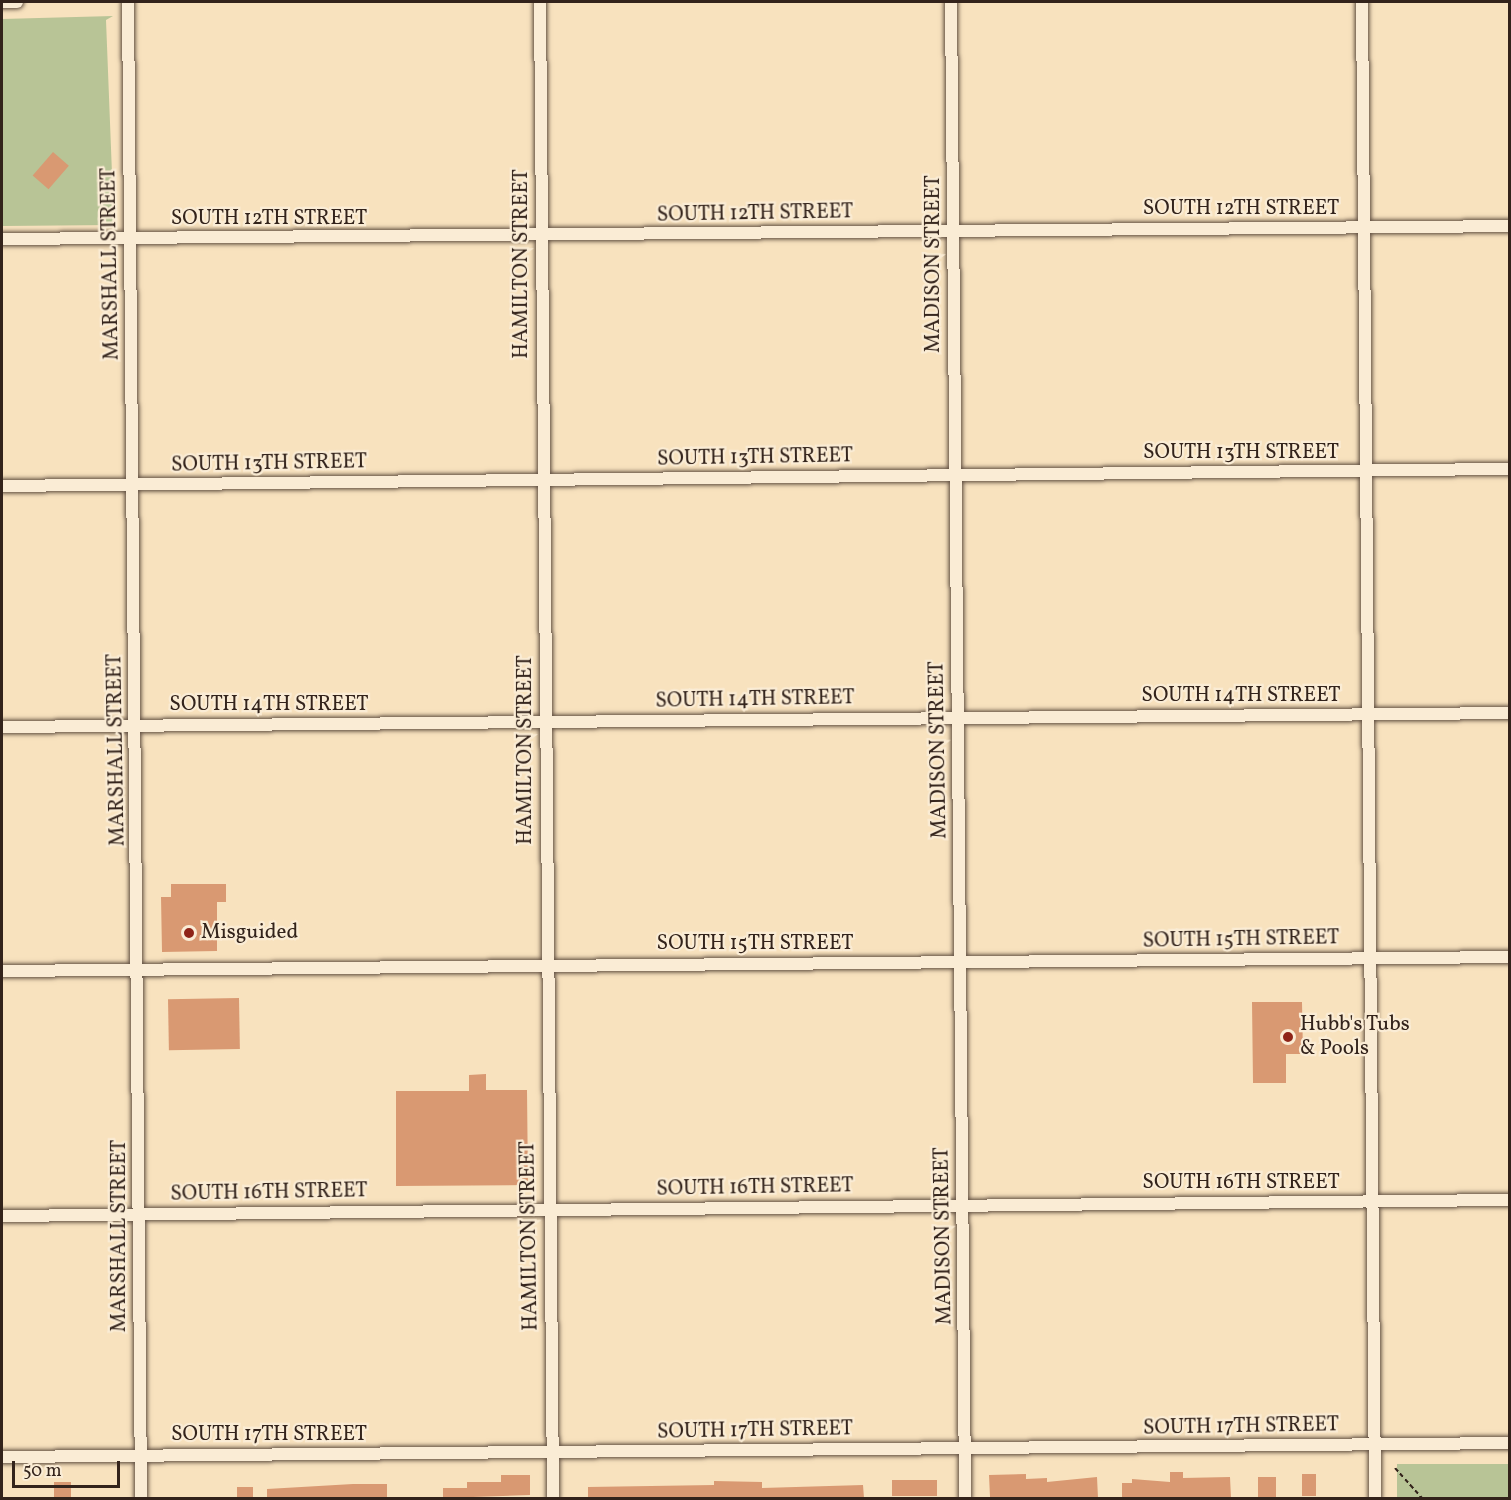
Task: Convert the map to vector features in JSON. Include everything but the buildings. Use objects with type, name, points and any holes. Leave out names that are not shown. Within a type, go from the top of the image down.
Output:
[{"type":"street","points":[[2,2],[17,2]]},
{"type":"street","name":"MARSHALL STREET","points":[[128,2],[141,1498]]},
{"type":"street","name":"HAMILTON STREET","points":[[540,2],[553,1498]]},
{"type":"street","name":"MADISON STREET","points":[[951,2],[965,1498]]},
{"type":"street","points":[[1362,2],[1375,1498]]},
{"type":"street","name":"SOUTH 12TH STREET","points":[[2,239],[542,237],[1509,226]]},
{"type":"street","name":"SOUTH 13TH STREET","points":[[2,486],[1509,469]]},
{"type":"street","name":"SOUTH 14TH STREET","points":[[2,727],[1509,713]]},
{"type":"street","name":"SOUTH 15TH STREET","points":[[2,971],[547,964],[960,963],[1509,957]]},
{"type":"street","name":"SOUTH 16TH STREET","points":[[2,1216],[1509,1200]]},
{"type":"street","name":"SOUTH 17TH STREET","points":[[2,1457],[1509,1443]]},
{"type":"path","points":[[1395,1468],[1422,1498]]},
{"type":"green space","points":[[113,16],[106,20],[114,225],[2,226],[2,19]]},
{"type":"green space","points":[[1397,1464],[1509,1464],[1509,1498],[1397,1498]]},
{"type":"place","name":"Misguided","points":[[189,933]]},
{"type":"place","name":"Hubb's Tubs & Pools","points":[[1288,1037]]}]
